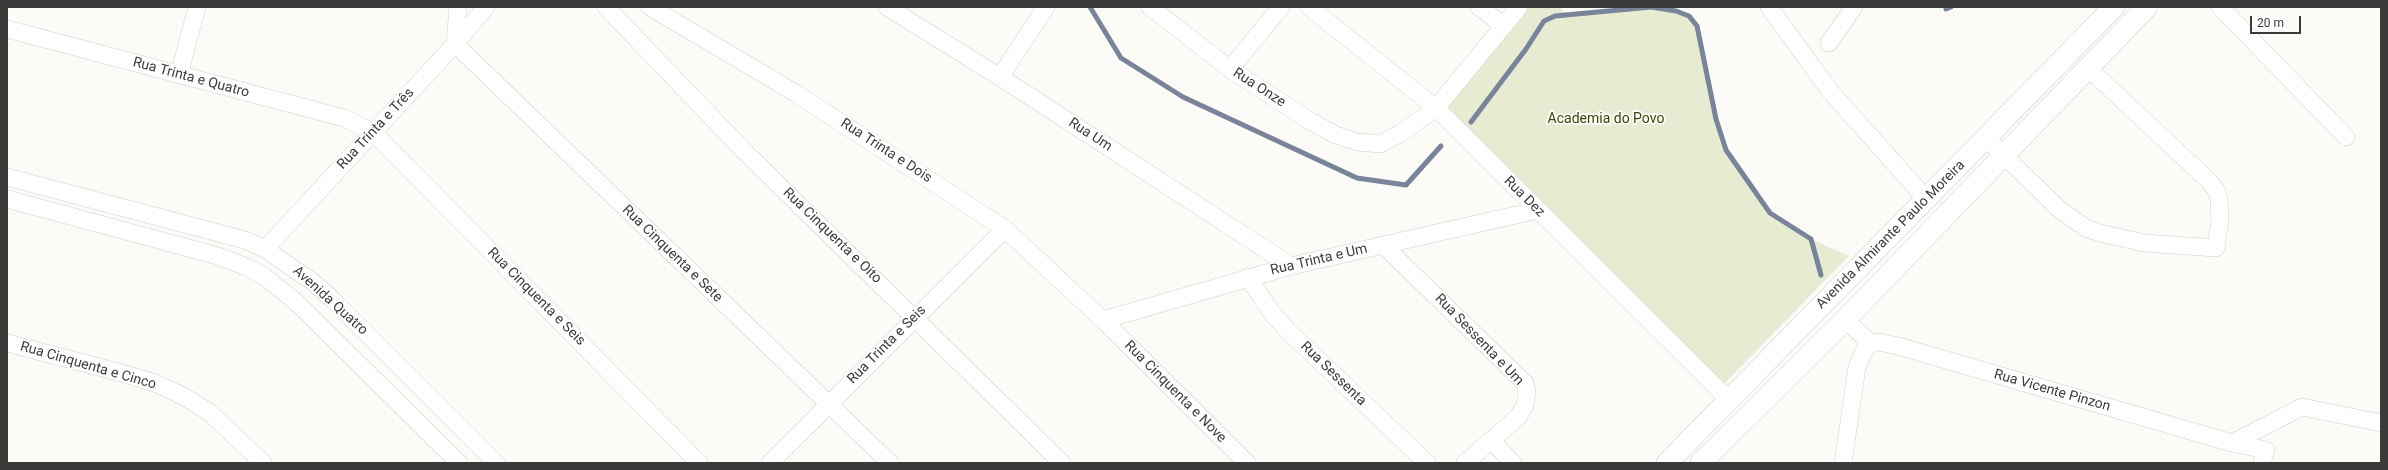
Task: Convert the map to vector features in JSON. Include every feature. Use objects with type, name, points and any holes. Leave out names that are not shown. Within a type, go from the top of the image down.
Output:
[{"type":"main road","name":"Avenida Almirante Paulo Moreira","points":[[1667,463],[1927,200],[2114,7]]},
{"type":"main road","name":"Avenida Almirante Paulo Moreira","points":[[1701,463],[1845,320],[2147,7]]},
{"type":"street","points":[[179,75],[197,7]]},
{"type":"street","points":[[455,44],[458,7]]},
{"type":"street","name":"Rua Trinta e Três","points":[[266,249],[455,44],[486,7]]},
{"type":"street","name":"Rua Cinquenta e Oito","points":[[606,7],[744,150],[1062,463]]},
{"type":"street","name":"Rua Trinta e Dois","points":[[650,7],[797,94],[1005,229],[1103,320]]},
{"type":"street","name":"Rua Um","points":[[887,7],[1000,77],[1291,266]]},
{"type":"street","points":[[1000,77],[1046,7]]},
{"type":"street","name":"Rua Onze","points":[[1150,7],[1230,69],[1336,135],[1357,142],[1380,144],[1402,133],[1436,108]]},
{"type":"street","points":[[1230,69],[1281,7]]},
{"type":"street","name":"Rua Dez","points":[[1309,7],[1436,108],[1728,400]]},
{"type":"street","points":[[1479,7],[1504,26]]},
{"type":"street","points":[[1436,108],[1519,7]]},
{"type":"street","points":[[1769,7],[1830,90],[1927,200]]},
{"type":"street","points":[[1829,43],[1854,7]]},
{"type":"street","points":[[2220,7],[2346,137]]},
{"type":"street","name":"Rua Trinta e Quatro","points":[[7,29],[344,118],[373,132]]},
{"type":"street","name":"Rua Cinquenta e Sete","points":[[455,44],[828,405],[890,463]]},
{"type":"street","points":[[1986,138],[2060,210],[2086,228],[2100,233],[2144,243],[2216,248],[2220,220],[2219,200],[2213,186],[2088,68]]},
{"type":"street","name":"Rua Cinquenta e Seis","points":[[373,132],[699,463]]},
{"type":"street","name":"Avenida Quatro","points":[[7,177],[245,240],[266,249],[301,273],[334,301],[496,463]]},
{"type":"street","name":"Avenida Quatro","points":[[7,199],[218,256],[254,271],[280,287],[459,463]]},
{"type":"street","name":"Rua Trinta e Um","points":[[1103,320],[1248,277],[1291,266],[1538,210]]},
{"type":"street","name":"Rua Trinta e Seis","points":[[770,463],[1005,229]]},
{"type":"street","name":"Rua Sessenta e Um","points":[[1384,246],[1525,383],[1526,405],[1518,417],[1492,441]]},
{"type":"street","name":"Rua Sessenta","points":[[1248,277],[1272,313],[1289,332],[1427,463]]},
{"type":"street","name":"Rua Cinquenta e Nove","points":[[1103,320],[1247,463]]},
{"type":"street","points":[[1843,463],[1857,367],[1865,349],[1871,343],[1845,320]]},
{"type":"street","name":"Rua Vicente Pinzon","points":[[1871,343],[1879,342],[1898,346],[2232,443],[2264,457]]},
{"type":"street","name":"Rua Cinquenta e Cinco","points":[[7,343],[155,383],[183,396],[209,412],[263,463]]},
{"type":"street","points":[[2232,443],[2302,407],[2381,423]]},
{"type":"street","points":[[1465,463],[1492,441],[1513,463]]},
{"type":"green space","name":"Academia do Povo","points":[[1528,7],[1559,7],[1568,15],[1651,7],[1676,11],[1689,16],[1697,26],[1716,119],[1726,150],[1741,174],[1770,213],[1811,239],[1849,256],[1722,386],[1443,109]]},
{"type":"waterway","points":[[1090,7],[1121,58],[1183,97],[1357,178],[1406,185],[1441,146]]},
{"type":"waterway","points":[[1471,122],[1526,49],[1544,21],[1555,16],[1651,7],[1676,11],[1689,16],[1697,26],[1716,119],[1726,150],[1770,213],[1811,239],[1821,275]]},
{"type":"waterway","points":[[1946,9],[1951,7]]}]
